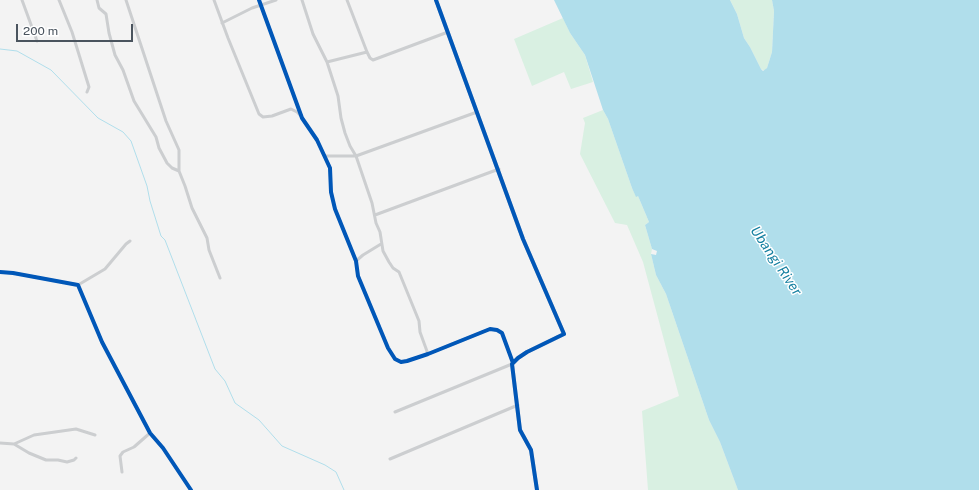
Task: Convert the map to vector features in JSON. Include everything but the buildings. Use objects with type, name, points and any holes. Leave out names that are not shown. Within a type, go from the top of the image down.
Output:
[{"type":"street","points":[[22,0],[37,41]]},
{"type":"street","points":[[59,0],[72,32],[89,87],[87,92]]},
{"type":"street","points":[[97,0],[99,8],[106,14],[109,33],[115,54],[134,101],[156,137],[159,148],[167,163],[172,168],[179,171]]},
{"type":"street","points":[[126,0],[166,121],[179,150],[179,171],[192,208],[207,238],[209,250],[220,278]]},
{"type":"street","points":[[214,0],[258,114],[264,117],[272,116],[291,109],[297,112],[317,140],[326,156],[330,168],[331,192],[335,209],[356,261],[358,276],[388,348],[395,359],[401,362],[428,354],[490,329],[497,330],[502,333],[512,363],[520,430],[531,450],[537,490]]},
{"type":"street","points":[[259,0],[302,118]]},
{"type":"street","points":[[222,23],[252,8],[276,0]]},
{"type":"street","points":[[302,0],[313,34],[328,62],[338,96],[345,133],[356,156],[380,232],[381,244],[389,262],[393,268],[399,272],[419,321],[420,332],[428,354]]},
{"type":"street","points":[[347,0],[367,52],[373,60],[448,32]]},
{"type":"street","points":[[395,412],[512,363],[526,352],[564,334],[523,239],[499,169],[436,0]]},
{"type":"street","points":[[328,62],[367,52]]},
{"type":"street","points":[[326,156],[356,156],[477,112]]},
{"type":"street","points":[[375,215],[499,169]]},
{"type":"street","points":[[0,272],[78,285],[105,269],[130,241]]},
{"type":"street","points":[[356,261],[381,244]]},
{"type":"street","points":[[78,285],[102,342],[150,433],[163,448],[191,490]]},
{"type":"street","points":[[390,459],[518,405]]},
{"type":"street","points":[[14,444],[34,435],[76,429],[95,435]]},
{"type":"street","points":[[122,472],[120,456],[123,452],[134,447],[150,433]]},
{"type":"street","points":[[0,443],[14,444],[29,453],[46,460],[67,462],[76,458]]},
{"type":"green space","points":[[730,0],[772,0],[774,11],[772,52],[765,71],[761,69],[744,38],[737,14]]},
{"type":"green space","points":[[563,18],[570,33],[585,55],[593,82],[571,89],[564,72],[532,86],[514,39]]},
{"type":"green space","points":[[603,110],[608,119],[632,188],[636,196],[638,196],[649,222],[645,225],[652,249],[651,254],[656,275],[666,294],[709,420],[720,442],[738,490],[648,490],[642,411],[679,396],[643,262],[627,225],[615,223],[580,154],[585,123],[583,118]]},
{"type":"water","name":"Ubangi River","points":[[554,0],[730,0],[737,14],[744,38],[763,71],[767,68],[772,52],[774,11],[772,0],[979,0],[979,490],[738,490],[720,442],[709,420],[666,294],[656,275],[651,254],[656,255],[657,251],[652,249],[645,225],[649,222],[638,196],[636,197],[632,188],[608,119],[603,110],[585,55],[570,33]]},
{"type":"waterway","points":[[0,49],[17,51],[51,70],[98,118],[123,132],[131,141],[147,186],[161,236],[165,240],[215,369],[225,381],[235,403],[259,420],[282,446],[325,465],[336,472],[344,490]]},
{"type":"cycle path","points":[[259,0],[302,118],[317,140],[330,168],[331,192],[335,209],[356,261],[358,276],[388,348],[395,359],[401,362],[407,361],[490,329],[497,330],[502,333],[513,363]]},
{"type":"cycle path","points":[[436,0],[523,239],[564,334],[527,352],[512,364],[520,430],[531,450],[537,490]]},
{"type":"cycle path","points":[[0,272],[78,285],[102,342],[150,433],[163,448],[191,490]]}]
